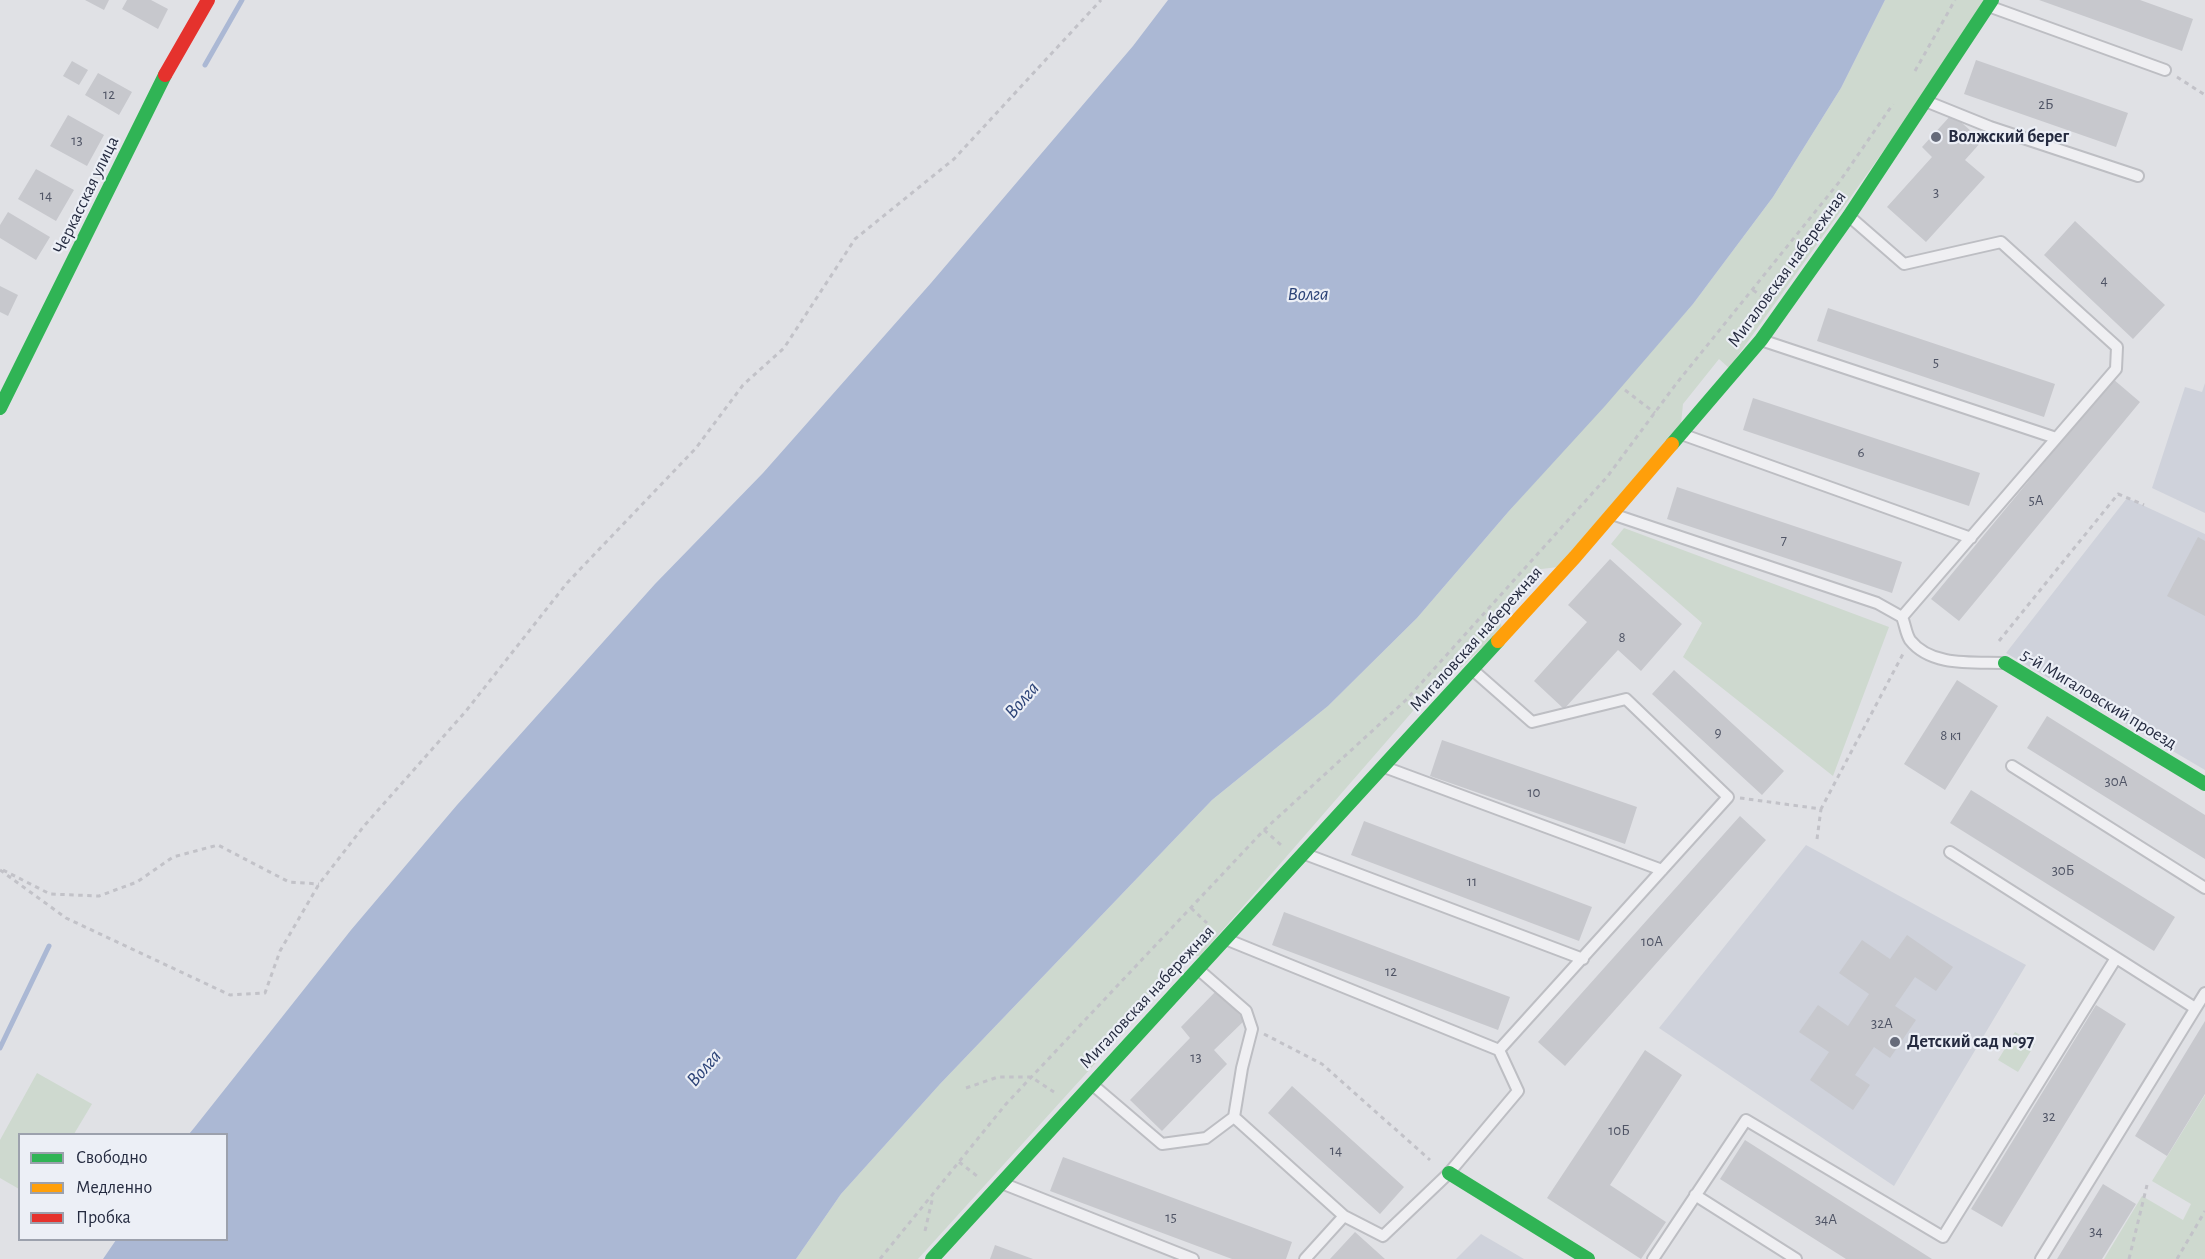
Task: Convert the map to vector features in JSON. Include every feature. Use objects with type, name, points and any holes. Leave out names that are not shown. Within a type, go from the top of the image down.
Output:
[{"type":"street","name":"Черкасская улица","points":[[0,408],[164,77],[208,0]]},
{"type":"street","name":"Мигаловская набережная","points":[[932,1259],[1385,767],[1612,514],[1761,340],[1849,216],[1990,3]]},
{"type":"street","name":"5-й Мигаловский проезд","points":[[2005,663],[2205,784]]},
{"type":"street","points":[[1449,1173],[1588,1259]]},
{"type":"lane","points":[[1990,3],[2165,70]]},
{"type":"lane","points":[[1925,101],[1990,127],[2138,176]]},
{"type":"lane","points":[[1849,216],[1904,264],[2001,242],[2117,346],[2116,369],[1902,618]]},
{"type":"lane","points":[[1761,340],[2056,438]]},
{"type":"lane","points":[[1681,434],[1971,538]]},
{"type":"lane","points":[[1612,514],[1877,603],[1902,618],[1910,639],[1930,656],[1963,662],[2005,663]]},
{"type":"lane","points":[[1473,669],[1532,722],[1626,699],[1728,797],[1499,1050]]},
{"type":"lane","points":[[2012,766],[2205,888]]},
{"type":"lane","points":[[1385,767],[1662,870]]},
{"type":"lane","points":[[1950,852],[2195,1008]]},
{"type":"lane","points":[[1304,854],[1583,959]]},
{"type":"lane","points":[[1225,939],[1499,1050],[1518,1090],[1449,1173],[1383,1236],[1344,1216],[1234,1117]]},
{"type":"lane","points":[[1653,1259],[1746,1120],[1942,1238],[2116,958]]},
{"type":"lane","points":[[1092,1084],[1162,1144],[1206,1138],[1234,1117],[1242,1068],[1252,1029],[1246,1011],[1198,969]]},
{"type":"lane","points":[[2041,1259],[2205,993]]},
{"type":"lane","points":[[1002,1183],[1193,1259]]},
{"type":"lane","points":[[1695,1196],[1796,1259]]},
{"type":"lane","points":[[1305,1259],[1344,1216]]},
{"type":"path","points":[[0,869],[66,918],[230,995],[265,993],[280,951],[319,884],[364,826],[466,711],[567,583],[696,448],[743,385],[784,348],[855,239],[954,159],[1101,0]]},
{"type":"path","points":[[1912,77],[1955,0]]},
{"type":"path","points":[[2165,70],[2205,95]]},
{"type":"path","points":[[880,1259],[1006,1104],[1031,1077],[1264,830],[1406,700],[1607,477],[1676,384],[1840,181],[1898,96]]},
{"type":"path","points":[[1753,290],[1760,295]]},
{"type":"path","points":[[1625,390],[1655,413]]},
{"type":"path","points":[[1982,663],[2118,494],[2144,505]]},
{"type":"path","points":[[1817,839],[1821,809],[1910,639]]},
{"type":"path","points":[[1728,797],[1821,809]]},
{"type":"path","points":[[1264,830],[1278,843]]},
{"type":"path","points":[[0,869],[50,894],[99,896],[137,882],[173,857],[218,845],[289,882],[319,884]]},
{"type":"path","points":[[1191,908],[1204,921]]},
{"type":"path","points":[[1252,1029],[1322,1064],[1434,1164],[1449,1173]]},
{"type":"path","points":[[966,1089],[998,1077],[1031,1077],[1046,1087]]},
{"type":"path","points":[[2129,1259],[2147,1185]]},
{"type":"path","points":[[924,1237],[934,1193]]},
{"type":"path","points":[[2178,1259],[2205,1211]]},
{"type":"shaded area","points":[[1885,0],[1987,0],[1924,94],[1729,368],[1719,359],[1683,404],[1681,424],[1558,567],[1533,570],[1498,608],[1502,629],[1458,670],[1446,673],[1200,956],[1182,956],[1145,999],[1140,1014],[918,1259],[796,1259],[841,1194],[940,1084],[1212,800],[1328,706],[1417,618],[1693,304],[1773,197],[1841,88]]},
{"type":"shaded area","points":[[2205,383],[2205,513],[2152,488],[2185,387],[2202,392]]},
{"type":"shaded area","points":[[2127,498],[2205,534],[2205,770],[2006,653]]},
{"type":"shaded area","points":[[1624,528],[1889,627],[1833,776],[1683,657],[1702,623],[1611,544]]},
{"type":"shaded area","points":[[1806,845],[2026,965],[1894,1186],[1659,1028]]},
{"type":"shaded area","points":[[2015,1032],[2035,1044],[2018,1072],[1998,1060]]},
{"type":"shaded area","points":[[37,1073],[92,1104],[75,1133],[18,1133],[18,1188],[0,1178],[0,1140]]},
{"type":"shaded area","points":[[2205,1095],[2205,1259],[2104,1259],[2142,1196],[2183,1220],[2191,1204],[2152,1181]]},
{"type":"shaded area","points":[[1481,1234],[1524,1259],[1456,1259]]},
{"type":"water","name":"Волга","points":[[1168,0],[1885,0],[1841,88],[1773,197],[1693,304],[1605,406],[1509,511],[1417,618],[1328,706],[1212,800],[940,1084],[841,1194],[796,1259],[103,1259],[115,1241],[228,1241],[228,1133],[190,1133],[351,930],[457,805],[655,584],[763,473],[931,283],[1133,46]]},
{"type":"building","points":[[85,0],[109,0],[104,10]]},
{"type":"building","points":[[127,0],[151,0],[168,9],[158,29],[122,9]]},
{"type":"building","points":[[2039,0],[2140,0],[2193,19],[2182,51]]},
{"type":"building","points":[[1976,60],[2128,113],[2116,147],[1964,94]]},
{"type":"building","points":[[72,61],[88,70],[79,85],[63,76]]},
{"type":"building","points":[[98,73],[132,92],[119,115],[85,95]]},
{"type":"building","points":[[1952,114],[1982,141],[1965,160],[1985,177],[1926,242],[1887,207],[1932,157],[1922,147]]},
{"type":"building","points":[[68,115],[104,135],[87,166],[50,146]]},
{"type":"building","points":[[36,169],[74,190],[56,221],[18,199]]},
{"type":"building","points":[[8,212],[50,237],[36,260],[0,238],[0,225]]},
{"type":"building","points":[[2075,221],[2165,305],[2133,339],[2044,255]]},
{"type":"building","points":[[0,286],[18,295],[8,316],[0,312]]},
{"type":"building","points":[[1828,308],[2055,384],[2044,417],[1817,341]]},
{"type":"building","points":[[2113,379],[2140,402],[1959,621],[1931,599]]},
{"type":"building","points":[[1753,398],[1980,473],[1969,506],[1743,430]]},
{"type":"building","points":[[1677,487],[1902,562],[1892,593],[1667,519]]},
{"type":"building","points":[[2198,537],[2205,541],[2205,616],[2167,596]]},
{"type":"building","points":[[1610,559],[1682,624],[1641,671],[1618,650],[1564,709],[1534,681],[1587,622],[1568,605]]},
{"type":"building","points":[[1674,670],[1784,771],[1762,795],[1652,694]]},
{"type":"building","points":[[1957,680],[1998,706],[1945,790],[1904,764]]},
{"type":"building","points":[[2047,716],[2205,815],[2205,859],[2027,748]]},
{"type":"building","points":[[1442,740],[1637,807],[1625,844],[1430,776]]},
{"type":"building","points":[[1971,790],[2175,917],[2154,951],[1950,823]]},
{"type":"building","points":[[1740,816],[1766,840],[1565,1066],[1538,1042]]},
{"type":"building","points":[[1364,821],[1592,907],[1579,941],[1351,855]]},
{"type":"building","points":[[1284,912],[1510,997],[1498,1030],[1272,945]]},
{"type":"building","points":[[1907,935],[1953,967],[1936,991],[1915,977],[1895,1006],[1916,1020],[1890,1058],[1874,1047],[1855,1075],[1870,1085],[1853,1110],[1810,1080],[1829,1052],[1799,1032],[1818,1005],[1848,1026],[1869,994],[1839,973],[1862,940],[1890,959]]},
{"type":"building","points":[[1216,991],[1245,1020],[1214,1050],[1227,1064],[1162,1131],[1130,1100],[1190,1038],[1181,1027]]},
{"type":"building","points":[[2096,1005],[2126,1024],[2002,1227],[1971,1209]]},
{"type":"building","points":[[2205,1021],[2205,1094],[2167,1156],[2135,1136]]},
{"type":"building","points":[[1645,1050],[1682,1075],[1610,1185],[1666,1222],[1641,1259],[1547,1198]]},
{"type":"building","points":[[1292,1086],[1404,1187],[1380,1214],[1268,1113]]},
{"type":"building","points":[[1745,1140],[1932,1259],[1846,1259],[1720,1179]]},
{"type":"building","points":[[1063,1157],[1292,1242],[1286,1259],[1232,1259],[1050,1191]]},
{"type":"building","points":[[2103,1184],[2136,1204],[2102,1259],[2057,1259]]},
{"type":"building","points":[[1355,1232],[1385,1259],[1330,1259]]},
{"type":"building","points":[[995,1245],[1033,1259],[990,1259]]},
{"type":"waterway","points":[[205,65],[242,0]]},
{"type":"waterway","points":[[0,1048],[49,946]]},
{"type":"traffic: fast","points":[[1672,444],[1761,340],[1849,216],[1992,0]]},
{"type":"traffic: fast","points":[[0,408],[165,75]]},
{"type":"traffic: fast","points":[[932,1259],[1498,641]]},
{"type":"traffic: fast","points":[[2005,663],[2205,784]]},
{"type":"traffic: fast","points":[[1449,1173],[1588,1259]]},
{"type":"traffic: slow","points":[[1498,641],[1575,557],[1672,444]]},
{"type":"traffic: jam","points":[[165,75],[208,0]]},
{"type":"place","name":"Волжский берег","points":[[1936,137]]},
{"type":"place","name":"Детский сад №97","points":[[1895,1042]]}]
